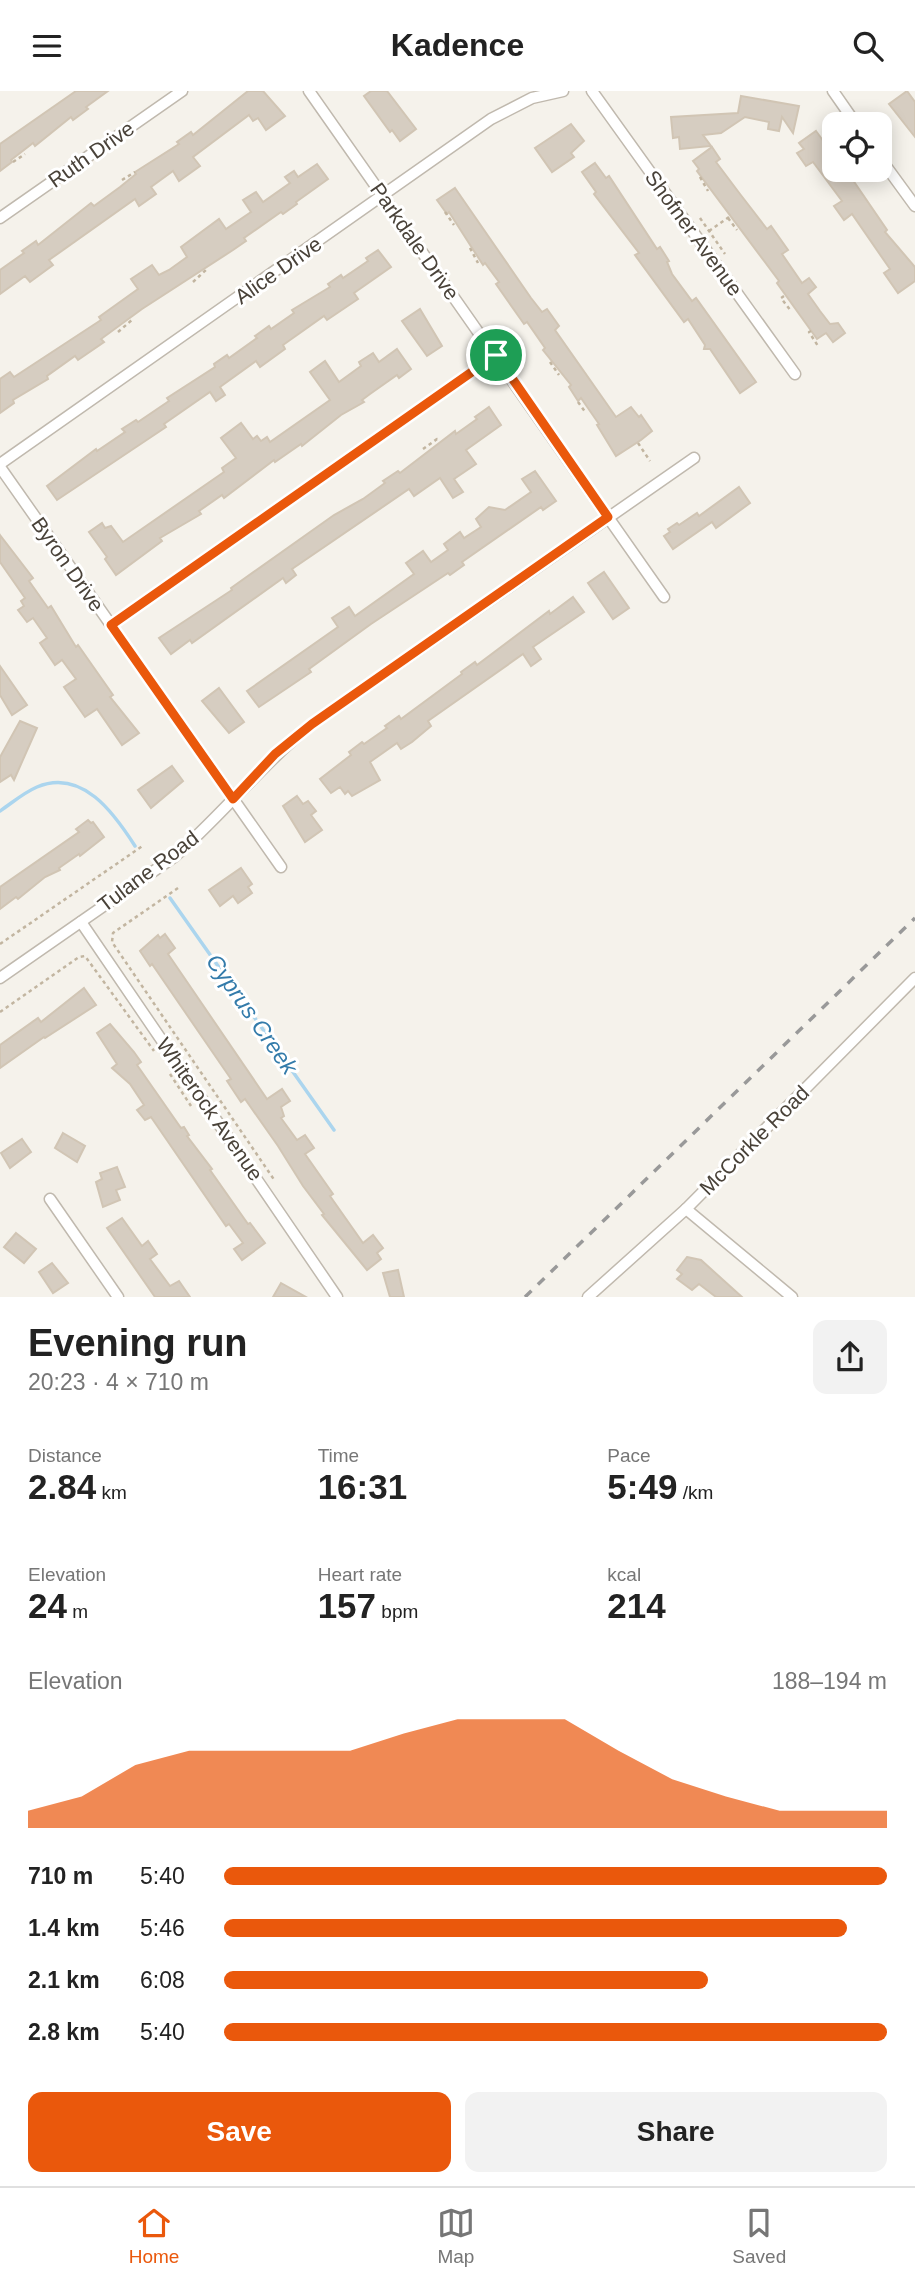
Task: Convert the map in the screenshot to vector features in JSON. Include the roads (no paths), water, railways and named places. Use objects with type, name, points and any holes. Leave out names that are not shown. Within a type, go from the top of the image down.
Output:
[{"type":"street","name":"Ruth Drive","points":[[0,218],[182,91]]},
{"type":"street","name":"Parkdale Drive","points":[[309,91],[664,597]]},
{"type":"street","name":"Alice Drive","points":[[0,466],[504,111],[532,98],[563,91]]},
{"type":"street","name":"Shofner Avenue","points":[[592,91],[795,374]]},
{"type":"street","points":[[832,91],[847,112]]},
{"type":"street","points":[[892,175],[915,207]]},
{"type":"street","points":[[111,625],[496,355]]},
{"type":"street","name":"Tulane Road","points":[[0,978],[174,857],[275,754],[312,724],[694,457]]},
{"type":"street","name":"Byron Drive","points":[[0,466],[281,867]]},
{"type":"street","name":"Whiterock Avenue","points":[[81,922],[337,1297]]},
{"type":"street","name":"McCorkle Road","points":[[588,1297],[685,1209],[915,978]]},
{"type":"street","points":[[50,1199],[118,1297]]},
{"type":"street","points":[[685,1209],[792,1297]]},
{"type":"waterway","name":"Cyprus Creek","points":[[0,811],[37,787],[53,783],[68,784],[82,789],[107,808],[135,846]]},
{"type":"waterway","name":"Cyprus Creek","points":[[170,898],[334,1130]]},
{"type":"railway","points":[[525,1297],[915,918]]}]
